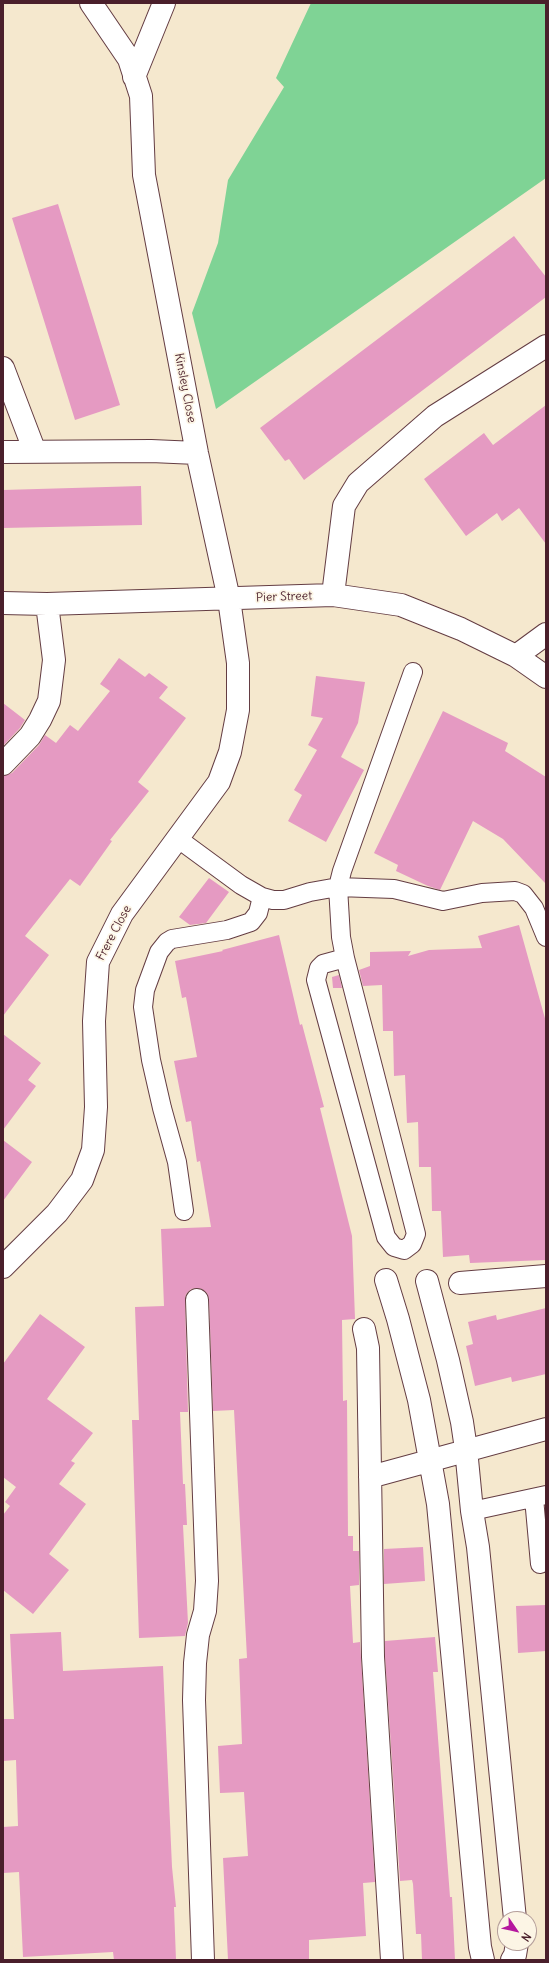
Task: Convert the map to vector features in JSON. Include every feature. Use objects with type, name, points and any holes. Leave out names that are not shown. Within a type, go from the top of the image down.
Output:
[{"type":"street","name":"Kinsley Close","points":[[91,3],[129,59],[141,96],[144,175],[197,453],[229,599]]},
{"type":"street","points":[[134,77],[164,3]]},
{"type":"street","points":[[333,595],[344,506],[358,483],[434,416],[546,346]]},
{"type":"street","points":[[3,368],[35,452]]},
{"type":"street","points":[[3,452],[151,451],[197,453]]},
{"type":"street","name":"Pier Street","points":[[3,603],[47,604],[333,595],[401,605],[461,628],[516,656],[546,677]]},
{"type":"street","name":"Frere Close","points":[[3,1267],[57,1213],[82,1180],[93,1150],[96,1107],[94,1021],[98,962],[122,914],[219,782],[230,752],[238,710],[238,663],[229,599]]},
{"type":"street","points":[[3,764],[30,736],[49,702],[54,660],[47,604]]},
{"type":"street","points":[[516,656],[546,634]]},
{"type":"street","points":[[460,1283],[546,1276]]},
{"type":"street","points":[[386,1280],[398,1319],[419,1400],[438,1504],[480,1947],[483,1960]]},
{"type":"street","points":[[427,1281],[448,1360],[462,1422],[466,1450],[472,1511],[478,1547],[514,1911]]},
{"type":"street","points":[[197,1300],[207,1581],[205,1611],[198,1635],[195,1663],[194,1700],[203,1960]]},
{"type":"street","points":[[364,1329],[368,1348],[373,1657],[392,1960]]},
{"type":"street","points":[[370,1477],[546,1429]]},
{"type":"street","points":[[512,1960],[516,1955],[516,1951]]},
{"type":"lane","points":[[345,958],[323,964],[319,968],[316,980],[386,1237],[394,1247],[404,1250],[412,1244],[416,1234],[345,958],[341,937],[338,888],[342,871],[413,672]]},
{"type":"lane","points":[[177,838],[241,885],[262,897],[273,900],[284,900],[310,892],[338,888],[394,889],[443,901],[482,893],[516,891],[524,894],[532,904],[546,937]]},
{"type":"lane","points":[[184,1211],[177,1162],[151,1060],[143,1001],[154,963],[159,952],[167,942],[172,939],[227,930],[251,922],[258,913],[262,897]]},
{"type":"lane","points":[[472,1511],[540,1496],[540,1564]]},
{"type":"green space","points":[[311,3],[546,3],[546,178],[216,409],[192,313],[218,243],[228,180],[284,87],[276,78]]},
{"type":"building","points":[[58,204],[120,405],[75,420],[12,218]]},
{"type":"building","points":[[514,236],[546,277],[546,297],[304,480],[289,459],[285,461],[260,428]]},
{"type":"building","points":[[546,405],[546,544],[519,508],[502,521],[497,513],[466,536],[424,479],[484,433],[493,445]]},
{"type":"building","points":[[141,486],[142,525],[3,528],[3,490]]},
{"type":"building","points":[[119,658],[145,677],[149,673],[168,687],[159,698],[186,718],[138,782],[149,791],[110,840],[112,841],[80,886],[70,879],[25,936],[49,955],[3,1016],[3,776],[12,773],[39,745],[45,735],[56,743],[70,725],[78,731],[110,691],[100,684]]},
{"type":"building","points":[[316,676],[365,682],[358,723],[341,757],[364,770],[326,842],[288,821],[302,795],[294,790],[317,750],[308,745],[323,718],[311,716]]},
{"type":"building","points":[[3,703],[25,720],[20,728],[3,746]]},
{"type":"building","points":[[443,711],[508,743],[505,751],[546,777],[546,884],[503,839],[473,821],[440,890],[396,871],[398,865],[374,853]]},
{"type":"building","points":[[209,878],[229,892],[206,923],[190,925],[179,917]]},
{"type":"building","points":[[519,925],[546,1022],[546,1260],[470,1263],[469,1255],[443,1257],[441,1211],[432,1211],[431,1167],[419,1167],[418,1122],[407,1123],[405,1075],[394,1076],[393,1031],[383,1031],[382,985],[363,986],[359,970],[370,966],[370,952],[411,951],[408,956],[429,950],[482,948],[478,936]]},
{"type":"building","points":[[279,935],[300,1025],[302,1024],[324,1107],[320,1108],[352,1236],[355,1319],[342,1320],[343,1401],[347,1400],[348,1536],[353,1536],[353,1551],[359,1551],[359,1585],[350,1586],[353,1643],[360,1642],[375,1882],[363,1883],[366,1936],[309,1940],[309,1960],[228,1960],[223,1858],[248,1856],[244,1792],[220,1793],[218,1746],[242,1744],[239,1659],[247,1658],[234,1410],[213,1411],[209,1299],[207,1293],[202,1289],[191,1289],[186,1294],[185,1300],[188,1412],[180,1412],[183,1484],[185,1484],[187,1525],[183,1525],[188,1623],[185,1636],[139,1638],[132,1420],[139,1420],[135,1307],[164,1306],[161,1229],[211,1227],[200,1161],[197,1162],[191,1121],[186,1122],[174,1061],[197,1057],[186,997],[182,998],[175,961],[223,951],[222,950]]},
{"type":"building","points":[[339,975],[342,988],[333,988],[332,977]]},
{"type":"building","points":[[3,1034],[41,1063],[28,1080],[36,1086],[3,1130]]},
{"type":"building","points":[[3,1140],[32,1162],[3,1201]]},
{"type":"building","points":[[546,1308],[546,1374],[512,1382],[511,1377],[475,1386],[466,1346],[473,1344],[468,1322],[496,1315],[497,1320]]},
{"type":"building","points":[[40,1314],[85,1347],[47,1399],[93,1433],[71,1461],[75,1463],[59,1484],[86,1504],[49,1554],[69,1570],[33,1614],[3,1590],[3,1515],[10,1506],[5,1502],[16,1487],[3,1477],[3,1364]]},
{"type":"building","points":[[423,1547],[425,1581],[384,1584],[384,1549]]},
{"type":"building","points":[[546,1605],[546,1651],[518,1653],[516,1606]]},
{"type":"building","points":[[61,1632],[63,1671],[163,1666],[172,1867],[176,1907],[174,1907],[176,1960],[114,1960],[113,1952],[23,1957],[19,1872],[3,1873],[3,1827],[18,1826],[16,1760],[3,1761],[3,1719],[14,1719],[10,1634]]},
{"type":"building","points":[[435,1637],[438,1672],[433,1672],[450,1897],[452,1897],[455,1960],[422,1960],[421,1934],[416,1934],[412,1880],[400,1881],[385,1657],[385,1641]]}]
